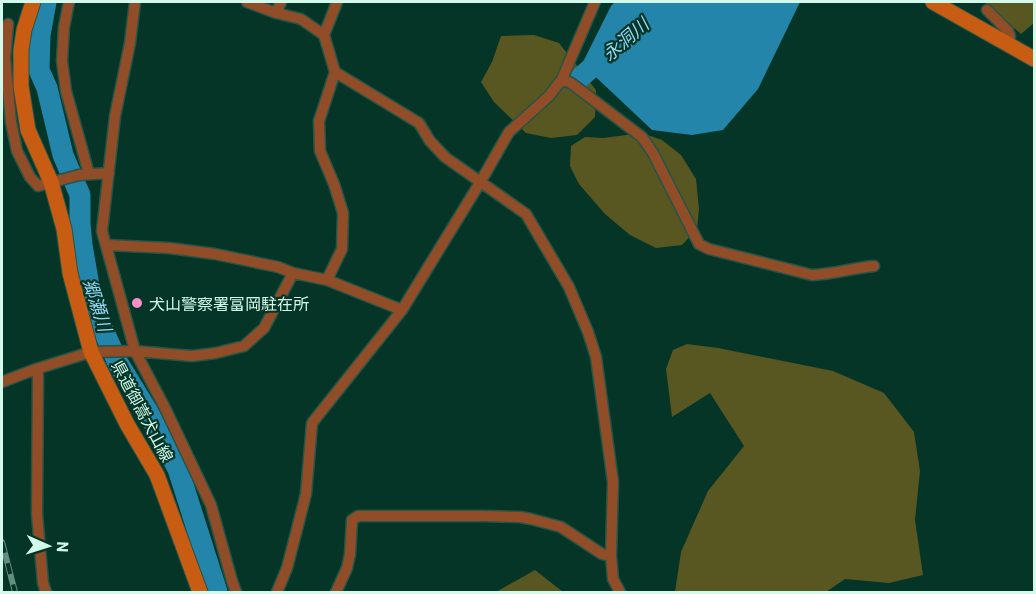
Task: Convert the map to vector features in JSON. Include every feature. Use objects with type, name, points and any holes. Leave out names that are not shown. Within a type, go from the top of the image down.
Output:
[{"type":"main road","name":"県道御嵩犬山線","points":[[33,2],[24,30],[21,50],[21,86],[28,130],[51,182],[64,229],[70,273],[91,352],[127,424],[157,475],[200,592]]},
{"type":"main road","points":[[933,2],[1035,59]]},
{"type":"street","points":[[69,2],[64,27],[62,61],[66,91],[84,174]]},
{"type":"street","points":[[135,2],[130,43],[116,116],[102,231],[135,351],[211,505],[236,592]]},
{"type":"street","points":[[247,2],[301,20],[324,35]]},
{"type":"street","points":[[276,13],[281,2]]},
{"type":"street","points":[[327,280],[342,249],[343,213],[320,151],[319,121],[335,72],[324,35],[337,2]]},
{"type":"street","points":[[277,592],[287,568],[306,494],[312,423],[402,310],[509,132],[549,96],[562,79],[594,2]]},
{"type":"street","points":[[987,10],[1008,31],[1010,36],[1008,44]]},
{"type":"street","points":[[24,30],[5,23],[5,58],[11,122],[17,151],[30,177],[38,186],[84,174],[109,173]]},
{"type":"street","points":[[335,72],[419,123],[430,141],[445,157],[526,214],[568,287],[596,357],[613,482],[611,556],[613,579],[620,592]]},
{"type":"street","points":[[562,79],[571,83],[642,137],[653,153],[699,244],[709,249],[812,275],[874,266]]},
{"type":"street","points":[[106,245],[169,248],[215,254],[278,267],[292,273],[327,280],[402,310]]},
{"type":"street","points":[[2,381],[91,352],[135,351],[192,356],[244,346],[264,328],[292,273]]},
{"type":"street","points":[[36,369],[38,374],[37,514],[43,583],[46,592]]},
{"type":"street","points":[[336,592],[347,568],[352,520],[358,516],[531,519],[561,527],[602,554],[611,556]]},
{"type":"shaded area","points":[[984,2],[1034,2],[1034,23],[1021,34]]},
{"type":"shaded area","points":[[534,35],[559,43],[596,90],[595,117],[577,135],[551,138],[526,133],[494,102],[481,82],[492,62],[501,36]]},
{"type":"shaded area","points":[[642,133],[662,140],[681,155],[696,179],[699,209],[697,229],[682,245],[656,248],[630,235],[605,214],[579,184],[570,166],[571,146],[585,137],[603,138]]},
{"type":"shaded area","points":[[687,344],[833,371],[884,393],[914,432],[920,471],[915,520],[923,575],[889,583],[845,579],[826,592],[675,592],[681,552],[708,491],[744,446],[710,393],[672,417],[666,369],[673,350]]},
{"type":"shaded area","points":[[535,570],[563,592],[496,592]]},
{"type":"water","points":[[615,2],[800,2],[758,89],[723,130],[692,135],[652,130],[582,64]]},
{"type":"waterway","name":"郷瀬川","points":[[46,2],[40,35],[39,70],[47,88],[63,155],[80,195],[82,245],[91,297],[118,363],[148,412],[178,469],[217,592]]},
{"type":"waterway","name":"永洞川","points":[[581,77],[610,51]]},
{"type":"railway","points":[[2,542],[15,592]]},
{"type":"place","name":"犬山警察署富岡駐在所","points":[[137,303]]}]
